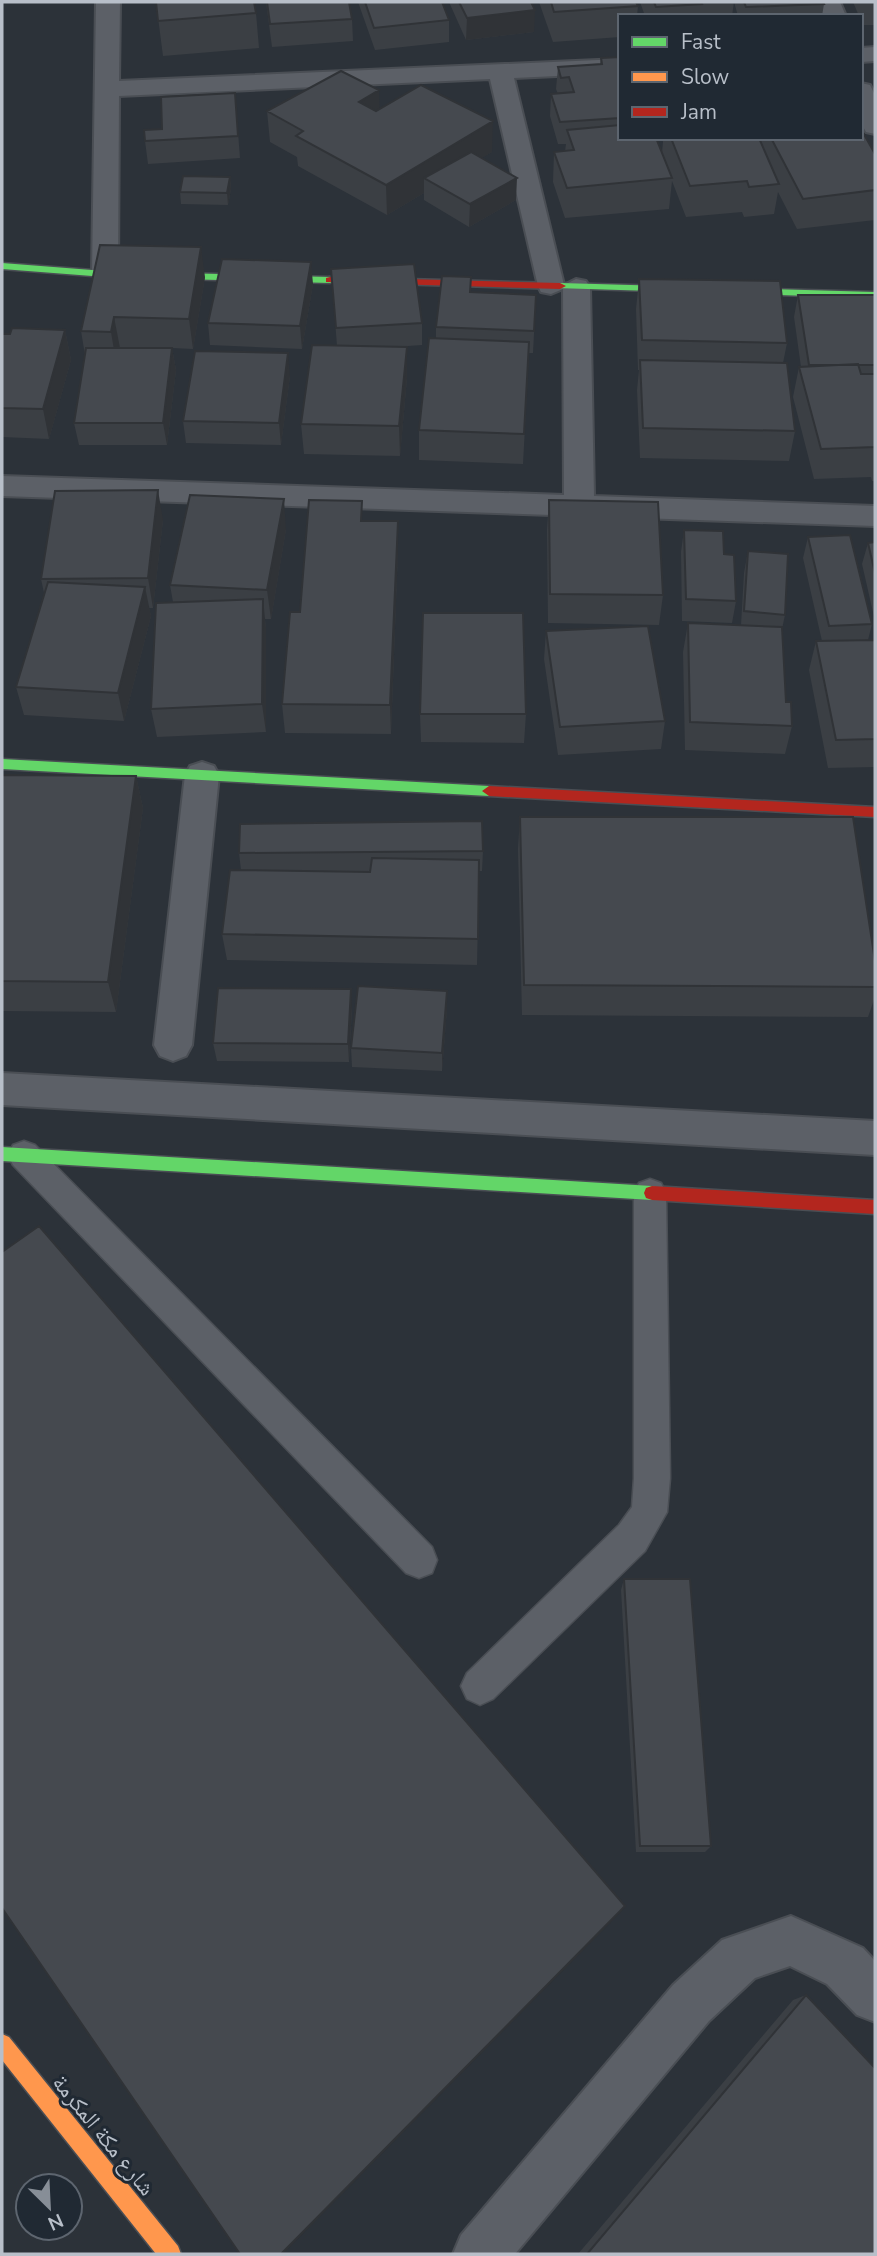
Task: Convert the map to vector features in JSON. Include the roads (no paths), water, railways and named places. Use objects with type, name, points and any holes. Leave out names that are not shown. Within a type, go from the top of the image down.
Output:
[{"type":"street","points":[[105,274],[108,2]]},
{"type":"street","points":[[108,89],[618,66]]},
{"type":"street","points":[[500,71],[564,286],[579,506]]},
{"type":"street","points":[[863,95],[875,127]]},
{"type":"street","points":[[2,266],[105,274],[875,295]]},
{"type":"street","points":[[3,491],[875,516]]},
{"type":"street","points":[[2,764],[875,812]]},
{"type":"street","points":[[173,1045],[202,775]]},
{"type":"street","points":[[2,1089],[875,1138]]},
{"type":"street","points":[[13,1155],[875,1207]]},
{"type":"street","points":[[480,2254],[691,2003],[740,1958],[791,1941],[845,1966],[875,1997]]},
{"type":"street","name":"شارع مكة المكرمة","points":[[2,2044],[170,2254]]},
{"type":"lane","points":[[13,1155],[419,1560]]},
{"type":"lane","points":[[480,1686],[632,1538],[649,1512],[652,1478],[650,1193]]}]
